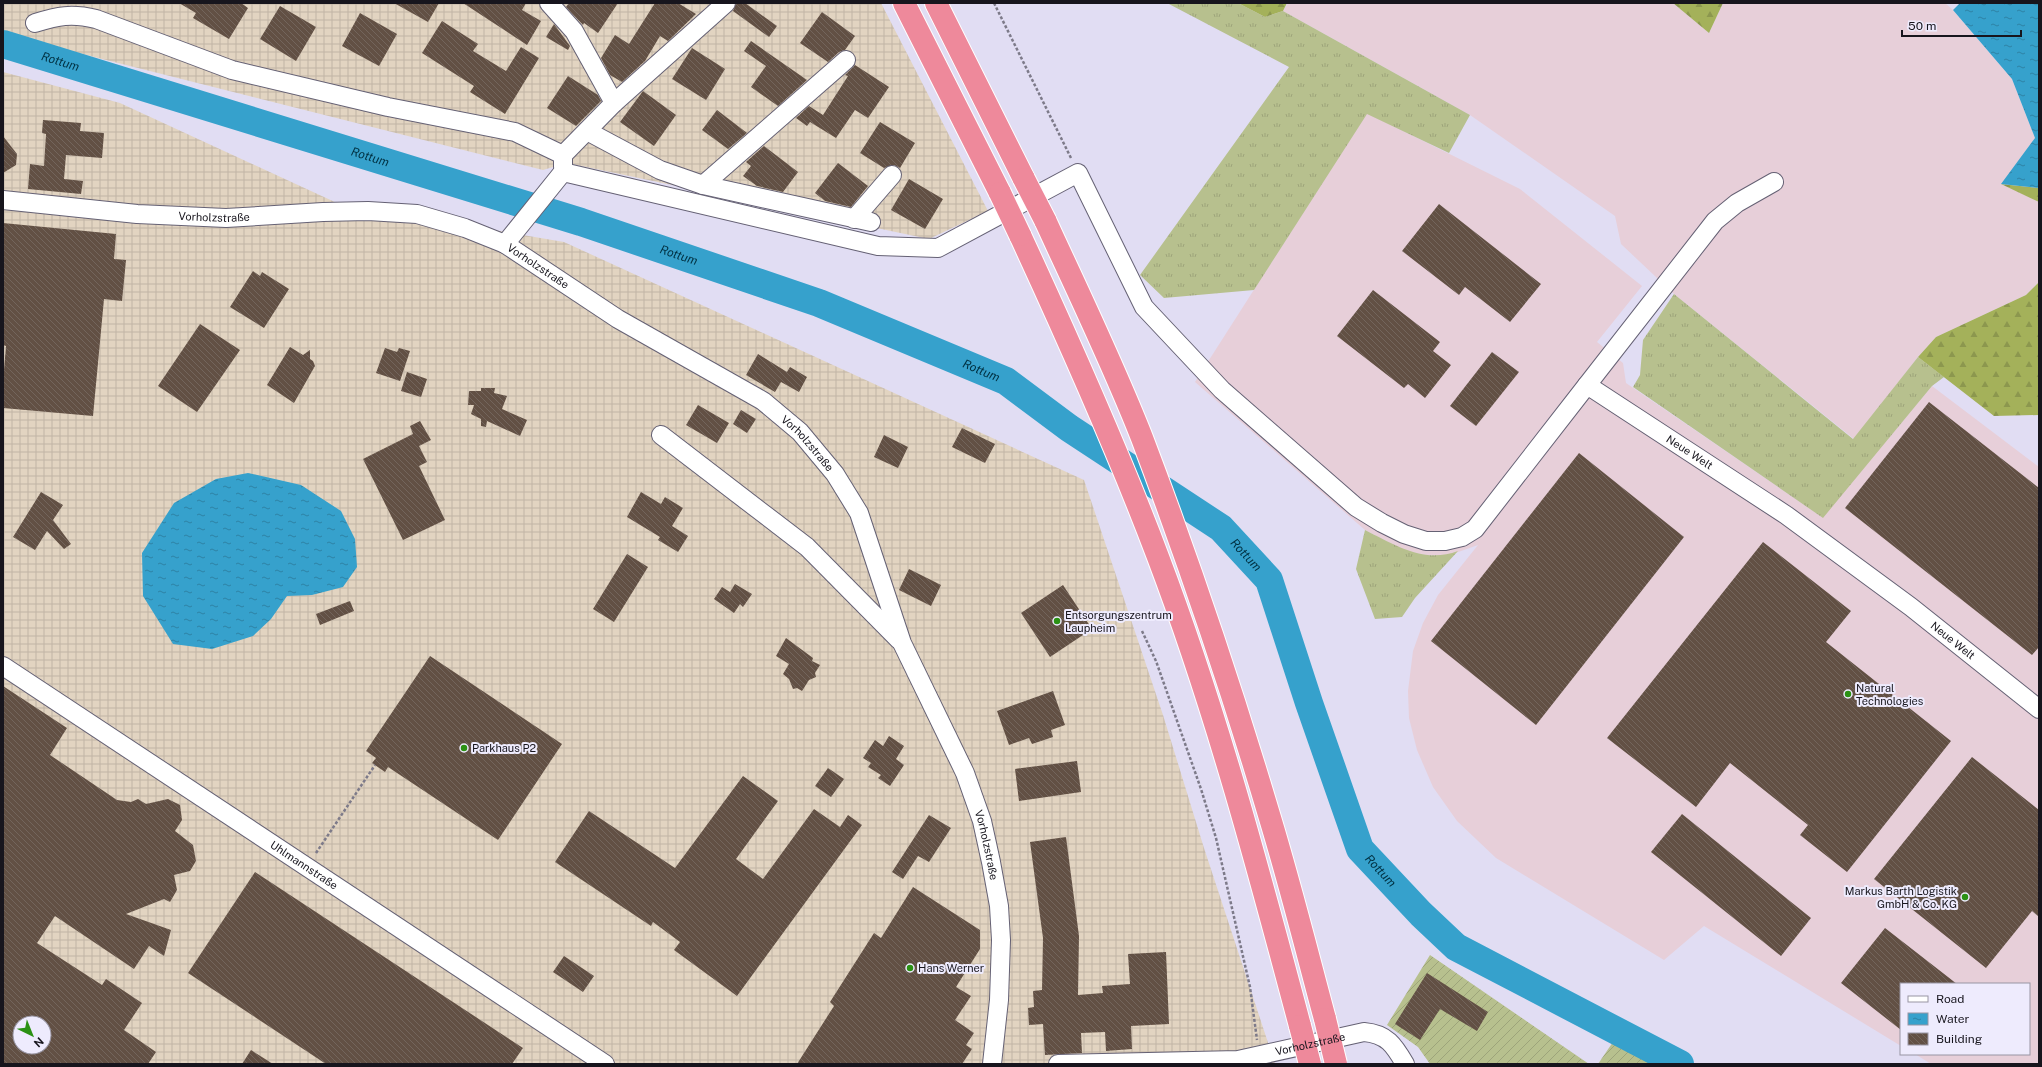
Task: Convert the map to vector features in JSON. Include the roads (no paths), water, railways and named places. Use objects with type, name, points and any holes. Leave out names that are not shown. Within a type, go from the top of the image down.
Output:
[{"type":"highway","points":[[904,3],[1020,235],[1104,420],[1164,574],[1243,813],[1310,1064]]},
{"type":"highway","points":[[936,3],[1044,220],[1104,349],[1141,438],[1237,708],[1271,820],[1336,1064]]},
{"type":"street","points":[[549,3],[574,31],[614,103]]},
{"type":"street","points":[[505,244],[549,190],[563,163],[587,131],[614,103],[726,3]]},
{"type":"street","points":[[35,23],[63,15],[80,15],[96,18],[232,70],[388,107],[515,132],[563,163],[878,246],[938,248],[1078,173],[1144,307],[1222,390],[1356,506],[1382,523],[1404,534],[1426,540],[1444,541],[1462,537],[1475,529],[1715,221],[1737,203],[1774,182]]},
{"type":"street","points":[[703,186],[846,60]]},
{"type":"street","points":[[587,131],[660,170],[703,186],[862,220],[892,175]]},
{"type":"street","name":"Vorholzstraße","points":[[3,200],[137,214],[226,218],[323,212],[368,211],[418,214],[465,228],[505,244],[618,319],[763,401],[800,432],[834,474],[859,514],[902,643],[965,772],[982,820],[991,862],[1001,940],[1000,1000],[992,1064]]},
{"type":"street","name":"Neue Welt","points":[[1588,385],[1786,515],[1911,607],[2039,709]]},
{"type":"street","name":"Vorholzstraße","points":[[661,435],[807,547],[902,643]]},
{"type":"street","name":"Uhlmannstraße","points":[[3,666],[605,1064]]},
{"type":"street","name":"Vorholzstraße","points":[[1058,1064],[1238,1060],[1364,1032],[1378,1034],[1388,1040],[1398,1051],[1405,1064]]},
{"type":"water","points":[[1960,3],[2039,3],[2039,188],[2001,184],[2035,138],[2012,79],[1953,10]]},
{"type":"water","points":[[248,473],[301,485],[341,511],[355,539],[357,567],[343,587],[312,595],[287,596],[271,619],[253,636],[212,649],[173,644],[143,596],[142,553],[174,503],[216,479]]},
{"type":"waterway","name":"Rottum","points":[[3,44],[581,222],[819,303],[1006,381],[1069,428],[1221,528],[1269,580],[1309,703],[1360,849],[1421,914],[1456,947],[1680,1064]]},
{"type":"place","name":"Entsorgungszentrum Laupheim","points":[[1057,621]]},
{"type":"place","name":"Natural Technologies","points":[[1848,694]]},
{"type":"place","name":"Parkhaus P2","points":[[464,748]]},
{"type":"place","name":"Markus Barth Logistik GmbH & Co. KG","points":[[1965,897]]},
{"type":"place","name":"Hans Werner","points":[[910,968]]}]
